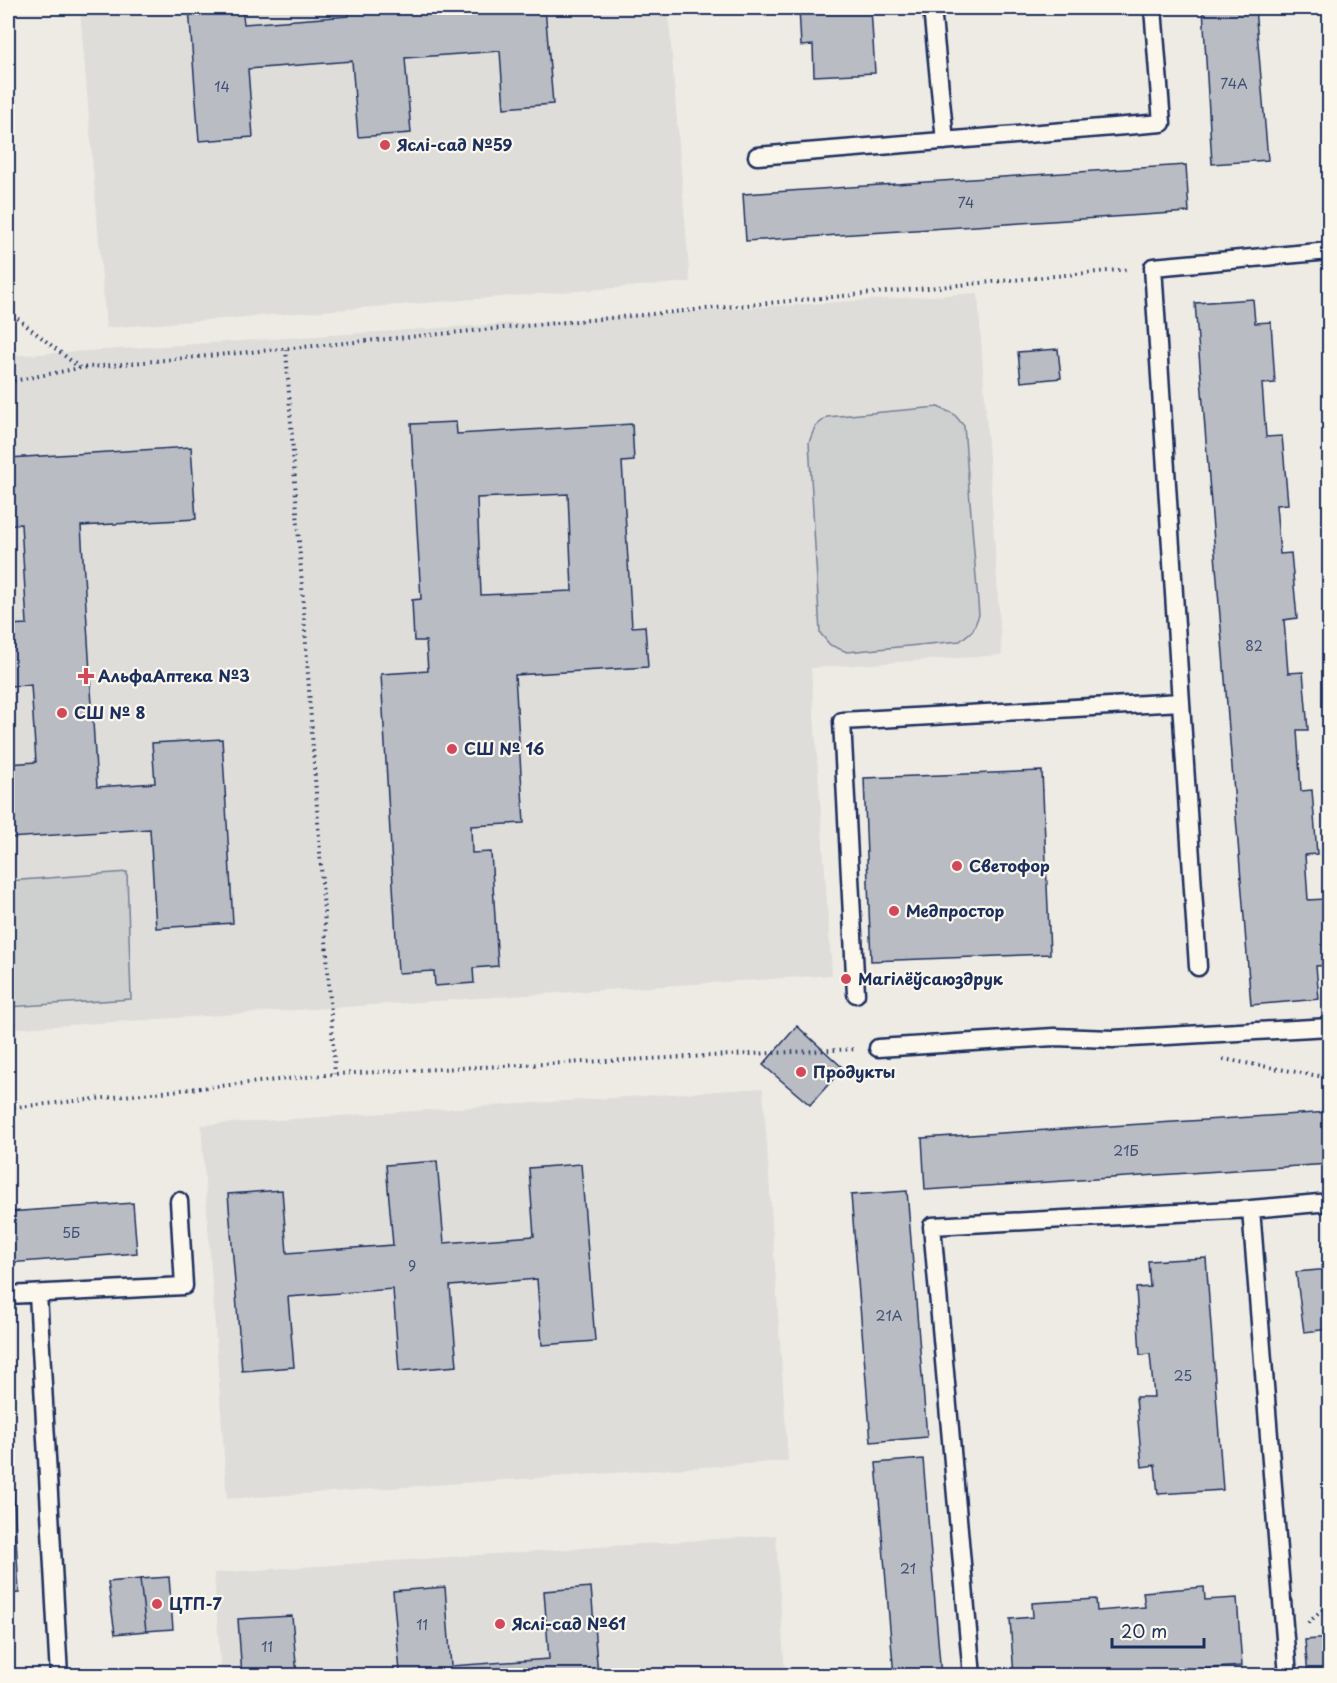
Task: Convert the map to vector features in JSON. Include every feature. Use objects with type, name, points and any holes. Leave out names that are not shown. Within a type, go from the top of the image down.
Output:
[{"type":"lane","points":[[933,8],[945,141]]},
{"type":"lane","points":[[757,156],[1162,123],[1153,8]]},
{"type":"lane","points":[[1198,967],[1153,267],[1329,251]]},
{"type":"lane","points":[[856,994],[842,721],[1181,702]]},
{"type":"lane","points":[[878,1048],[1054,1036],[1113,1039],[1329,1027]]},
{"type":"lane","points":[[8,1295],[184,1286],[179,1201]]},
{"type":"lane","points":[[972,1676],[932,1227],[1251,1209],[1329,1202]]},
{"type":"lane","points":[[1251,1209],[1288,1676]]},
{"type":"lane","points":[[38,1294],[59,1676]]},
{"type":"path","points":[[8,382],[80,368],[1153,267]]},
{"type":"path","points":[[8,311],[80,368]]},
{"type":"path","points":[[286,349],[335,1074]]},
{"type":"path","points":[[8,1108],[335,1074],[878,1048]]},
{"type":"shaded area","name":"Яслі-сад №59","points":[[80,8],[668,8],[690,282],[106,328]]},
{"type":"shaded area","points":[[978,293],[1002,655],[811,668],[832,975],[8,1029],[8,356]]},
{"type":"shaded area","points":[[938,407],[954,414],[964,426],[979,615],[973,630],[960,641],[847,652],[830,645],[820,633],[809,442],[815,427],[827,417]]},
{"type":"shaded area","points":[[127,872],[131,999],[8,1007],[8,881]]},
{"type":"shaded area","points":[[763,1088],[788,1461],[227,1499],[201,1125]]},
{"type":"shaded area","name":"Яслі-сад №61","points":[[776,1535],[785,1675],[221,1675],[214,1573]]},
{"type":"building","points":[[189,8],[242,8],[244,24],[349,16],[349,8],[402,8],[402,11],[450,8],[545,8],[553,104],[504,108],[500,51],[405,58],[411,133],[358,137],[352,61],[248,69],[253,137],[199,141]]},
{"type":"building","points":[[799,8],[871,8],[875,73],[814,76],[813,45],[801,46]]},
{"type":"building","points":[[1203,8],[1255,8],[1268,160],[1212,164]]},
{"type":"building","points":[[1186,165],[1189,212],[746,241],[743,194]]},
{"type":"building","points":[[8,189],[13,253],[8,254]]},
{"type":"building","points":[[1253,299],[1255,323],[1271,322],[1275,383],[1262,384],[1266,437],[1282,436],[1288,504],[1276,505],[1280,554],[1291,553],[1297,618],[1284,620],[1288,673],[1303,672],[1308,730],[1297,730],[1301,791],[1312,790],[1317,854],[1305,855],[1308,900],[1325,899],[1330,965],[1316,966],[1319,999],[1251,1005],[1195,303]]},
{"type":"building","points":[[1058,349],[1061,378],[1021,382],[1018,352]]},
{"type":"building","name":"СШ № 16","points":[[456,422],[457,434],[632,424],[634,461],[622,462],[632,627],[645,626],[648,667],[515,675],[524,823],[471,826],[472,853],[491,852],[498,966],[473,968],[474,983],[435,986],[434,971],[398,973],[381,674],[428,671],[426,641],[414,641],[412,600],[421,599],[411,424]],"holes":[[[568,494],[572,591],[481,595],[477,498]]]},
{"type":"building","name":"СШ № 8","points":[[191,447],[196,519],[81,526],[97,787],[155,783],[152,743],[222,739],[233,923],[156,928],[150,829],[8,838],[8,764],[36,762],[31,685],[8,686],[8,625],[27,624],[21,524],[8,525],[8,458]]},
{"type":"building","name":"Светофор","points":[[1042,771],[1050,954],[871,961],[864,778]]},
{"type":"building","points":[[797,1026],[843,1068],[810,1105],[763,1065]]},
{"type":"building","points":[[1330,1112],[1330,1164],[925,1190],[922,1138]]},
{"type":"building","points":[[437,1161],[444,1243],[534,1236],[529,1168],[581,1164],[595,1341],[542,1345],[537,1279],[450,1286],[457,1366],[399,1371],[393,1289],[288,1297],[294,1367],[242,1371],[228,1194],[282,1190],[287,1253],[393,1245],[386,1165]]},
{"type":"building","points":[[907,1191],[927,1437],[871,1442],[851,1195]]},
{"type":"building","points":[[133,1203],[137,1253],[8,1263],[8,1212]]},
{"type":"building","points":[[1206,1258],[1223,1490],[1158,1494],[1155,1465],[1142,1467],[1136,1397],[1154,1397],[1150,1354],[1140,1355],[1136,1288],[1150,1287],[1148,1261]]},
{"type":"building","points":[[1330,1269],[1330,1329],[1304,1332],[1296,1272]]},
{"type":"building","points":[[8,1386],[19,1593],[8,1594]]},
{"type":"building","points":[[923,1459],[941,1676],[894,1676],[876,1463]]},
{"type":"building","name":"ЦТП-7","points":[[169,1577],[173,1629],[146,1631],[140,1579]]},
{"type":"building","points":[[140,1579],[146,1631],[115,1634],[108,1582]]},
{"type":"building","points":[[445,1587],[451,1666],[549,1659],[544,1591],[591,1587],[598,1676],[348,1676],[400,1672],[393,1591]]},
{"type":"building","points":[[1204,1587],[1205,1600],[1237,1598],[1242,1666],[1110,1676],[1014,1676],[1010,1619],[1033,1617],[1032,1603],[1096,1599],[1097,1611],[1145,1607],[1143,1592]]},
{"type":"building","points":[[292,1616],[297,1676],[242,1676],[238,1619]]},
{"type":"building","points":[[1330,1638],[1330,1676],[1308,1676],[1305,1640]]},
{"type":"place","name":"Яслі-сад №59","points":[[385,145]]},
{"type":"place","name":"АльфаАптека №3","points":[[86,676]]},
{"type":"place","name":"СШ № 8","points":[[62,713]]},
{"type":"place","name":"СШ № 16","points":[[452,749]]},
{"type":"place","name":"Светофор","points":[[957,866]]},
{"type":"place","name":"Медпростор","points":[[894,911]]},
{"type":"place","name":"Магілёўсаюздрук","points":[[846,979]]},
{"type":"place","name":"Продукты","points":[[801,1072]]},
{"type":"place","name":"ЦТП-7","points":[[157,1604]]},
{"type":"place","name":"Яслі-сад №61","points":[[500,1624]]}]
